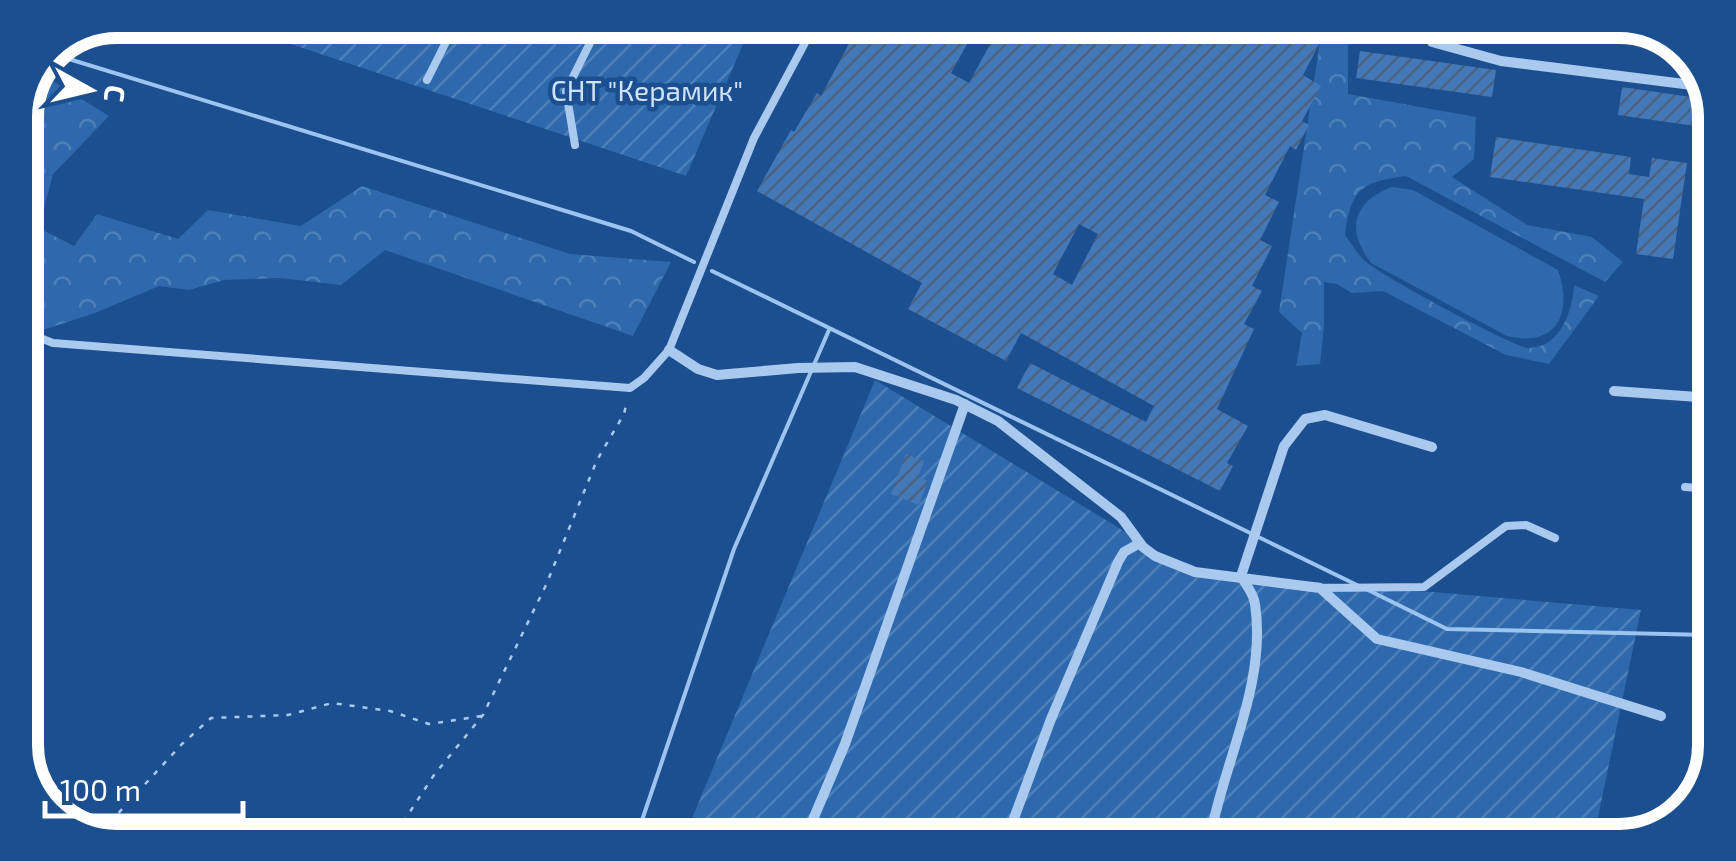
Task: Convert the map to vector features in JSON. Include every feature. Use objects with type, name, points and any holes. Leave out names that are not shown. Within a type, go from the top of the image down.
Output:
[{"type":"street","points":[[1432,42],[1515,64],[1691,85]]},
{"type":"street","points":[[669,350],[698,369],[717,375],[813,367],[871,370],[965,404],[998,421],[1121,517],[1154,556],[1196,572],[1320,588],[1377,640],[1522,672],[1661,716]]},
{"type":"street","points":[[1614,390],[1698,397]]},
{"type":"street","points":[[811,824],[845,744],[965,404]]},
{"type":"street","points":[[1214,824],[1246,710],[1254,664],[1255,600],[1241,576],[1284,446],[1305,419],[1325,415],[1432,447]]},
{"type":"street","points":[[1012,824],[1051,719],[1118,562],[1124,552],[1140,543]]},
{"type":"lane","points":[[427,80],[448,38]]},
{"type":"lane","points":[[575,145],[566,91],[592,38]]},
{"type":"lane","points":[[38,337],[53,342],[630,388],[669,350],[754,138],[808,38]]},
{"type":"lane","points":[[1685,487],[1699,489]]},
{"type":"lane","points":[[1320,588],[1424,587],[1506,526],[1526,524],[1554,538]]},
{"type":"path","points":[[402,824],[434,775],[483,715],[546,585],[597,460],[624,414],[630,388]]},
{"type":"path","points":[[109,823],[211,718],[288,715],[332,704],[390,710],[429,724],[483,715]]},
{"type":"green space","name":"СНТ \"Керамик\"","points":[[273,38],[746,38],[686,176]]},
{"type":"green space","points":[[1320,38],[1348,38],[1348,94],[1476,117],[1474,159],[1452,177],[1527,225],[1592,237],[1623,262],[1605,282],[1406,176],[1378,181],[1355,198],[1345,235],[1364,260],[1445,309],[1529,348],[1557,335],[1571,305],[1574,285],[1599,296],[1549,364],[1506,355],[1383,291],[1352,293],[1324,282],[1320,364],[1296,366],[1302,333],[1279,312]]},
{"type":"green space","points":[[48,78],[109,116],[53,174],[39,228],[74,246],[97,214],[178,239],[208,210],[301,226],[362,186],[570,254],[671,262],[633,336],[385,250],[341,285],[280,278],[224,280],[189,290],[159,286],[43,330],[38,325],[38,111]]},
{"type":"green space","points":[[1392,187],[1413,190],[1558,270],[1563,300],[1557,324],[1538,337],[1507,336],[1371,263],[1358,239],[1357,218],[1368,201]]},
{"type":"green space","points":[[875,380],[1190,571],[1641,610],[1597,824],[690,824]]},
{"type":"building","points":[[852,38],[970,38],[951,73],[969,83],[993,38],[1322,39],[1303,75],[1321,86],[1302,121],[1309,125],[1296,150],[1290,146],[1265,195],[1279,202],[1260,240],[1272,246],[1252,286],[1262,291],[1244,324],[1254,329],[1217,409],[1248,426],[1227,463],[1233,466],[1220,491],[1017,388],[1030,363],[1146,422],[1154,406],[1021,333],[1006,361],[908,309],[922,283],[757,191],[817,93],[821,96]],"holes":[[[1079,224],[1098,234],[1072,285],[1053,274]]]},
{"type":"building","points":[[1360,51],[1496,70],[1492,97],[1356,78]]},
{"type":"building","points":[[1622,87],[1695,98],[1698,126],[1618,115]]},
{"type":"building","points":[[1496,137],[1631,157],[1629,174],[1649,177],[1652,158],[1687,163],[1673,259],[1636,254],[1644,199],[1490,177]]},
{"type":"building","points":[[906,454],[924,461],[918,477],[928,481],[919,505],[891,494]]},
{"type":"waterway","points":[[64,57],[631,231],[694,262]]},
{"type":"waterway","points":[[712,271],[1359,586]]},
{"type":"waterway","points":[[641,824],[734,549],[829,330]]},
{"type":"waterway","points":[[1368,590],[1447,629],[1699,635]]}]
